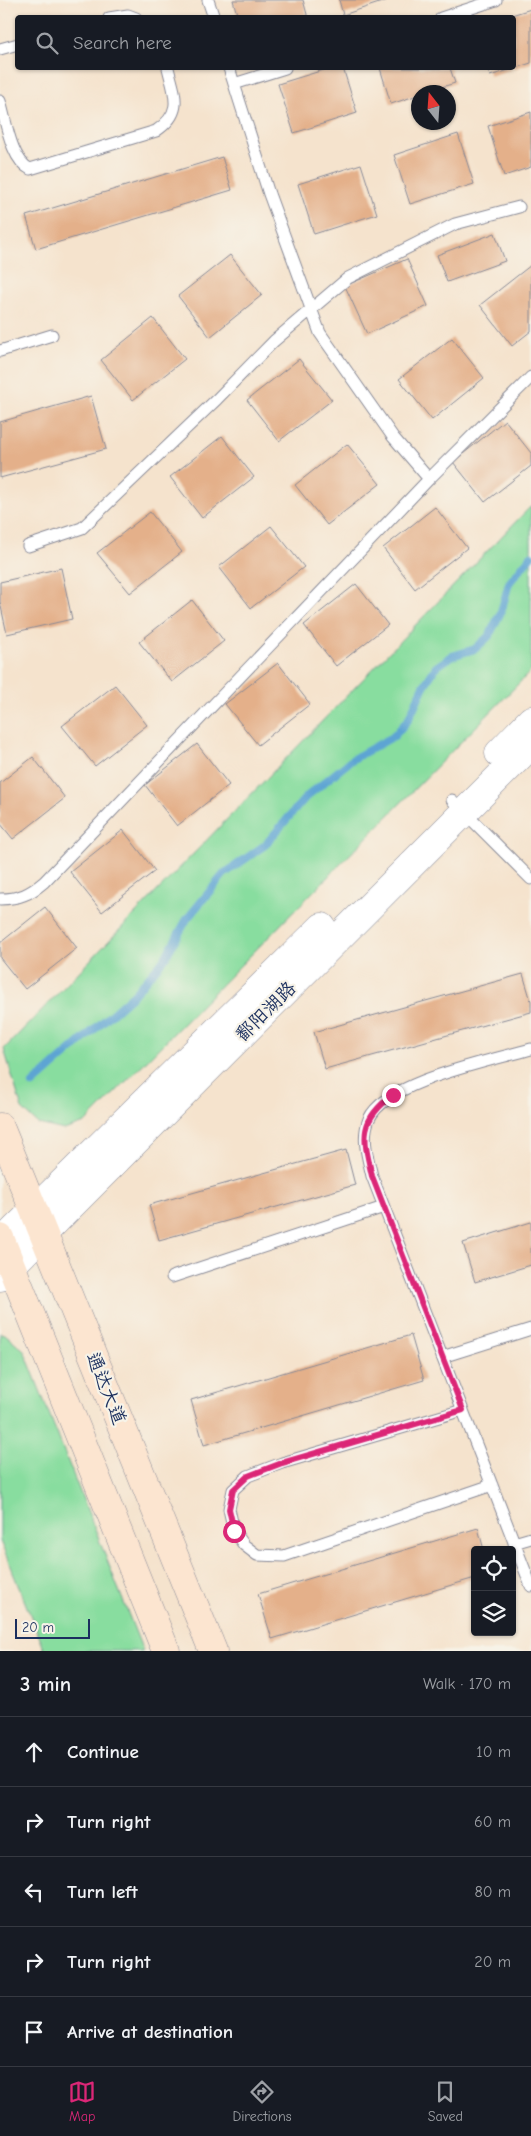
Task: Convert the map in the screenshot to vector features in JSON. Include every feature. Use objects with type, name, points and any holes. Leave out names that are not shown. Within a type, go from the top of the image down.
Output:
[{"type":"main road","name":"通达大道","points":[[0,1126],[213,1651]]},
{"type":"main road","points":[[3,1253],[166,1651]]},
{"type":"street","name":"鄱阳湖路","points":[[3,1253],[40,1221],[458,806],[531,720]]},
{"type":"street","name":"鄱阳湖路","points":[[458,806],[531,745]]},
{"type":"lane","points":[[208,0],[213,15]]},
{"type":"lane","points":[[450,15],[496,0]]},
{"type":"lane","points":[[0,49],[15,45]]},
{"type":"lane","points":[[0,101],[16,156],[22,165],[30,169],[156,131],[167,124],[174,114],[175,102],[168,70]]},
{"type":"lane","points":[[230,70],[268,194],[320,333],[392,437],[430,479]]},
{"type":"lane","points":[[234,84],[279,70]]},
{"type":"lane","points":[[28,546],[82,528],[217,399],[274,341],[348,278],[455,224],[519,207]]},
{"type":"lane","points":[[0,351],[52,335]]},
{"type":"lane","points":[[0,899],[13,899],[29,894],[44,882],[430,479],[531,377]]},
{"type":"lane","points":[[458,806],[531,879]]},
{"type":"lane","points":[[531,1049],[416,1082],[378,1106],[368,1120],[364,1142],[372,1176],[531,1586]]},
{"type":"lane","points":[[172,1277],[384,1207]]},
{"type":"lane","points":[[442,1357],[531,1329]]},
{"type":"lane","points":[[463,1410],[282,1463],[248,1476],[233,1490],[229,1509],[234,1531],[244,1545],[257,1555],[284,1556],[492,1485]]},
{"type":"lane","points":[[514,1543],[531,1538]]},
{"type":"green space","points":[[531,506],[531,671],[85,1123],[64,1130],[38,1124],[22,1109],[4,1049]]},
{"type":"green space","points":[[0,1333],[5,1334],[24,1350],[143,1651],[45,1651],[0,1541]]},
{"type":"building","points":[[233,0],[303,0],[307,15],[237,15]]},
{"type":"building","points":[[339,0],[388,0],[343,15]]},
{"type":"building","points":[[531,9],[531,63],[516,68],[516,15],[512,15]]},
{"type":"building","points":[[324,70],[344,70],[357,113],[294,133],[278,84]]},
{"type":"building","points":[[381,70],[451,70],[455,83],[449,85],[411,85],[411,97],[391,104]]},
{"type":"building","points":[[488,70],[509,70],[490,76]]},
{"type":"building","points":[[531,112],[531,167],[504,176],[488,126]]},
{"type":"building","points":[[458,134],[474,184],[410,204],[394,155]]},
{"type":"building","points":[[222,157],[232,190],[36,249],[26,216]]},
{"type":"building","points":[[361,164],[377,214],[314,234],[298,184]]},
{"type":"building","points":[[495,233],[505,261],[447,282],[437,255]]},
{"type":"building","points":[[230,255],[262,295],[210,337],[178,296]]},
{"type":"building","points":[[407,259],[428,306],[367,334],[345,286]]},
{"type":"building","points":[[531,265],[531,331],[512,346],[480,305]]},
{"type":"building","points":[[153,318],[185,359],[133,400],[101,360]]},
{"type":"building","points":[[452,338],[484,378],[432,420],[399,379]]},
{"type":"building","points":[[299,359],[332,400],[279,441],[247,400]]},
{"type":"building","points":[[91,396],[106,449],[0,478],[0,422]]},
{"type":"building","points":[[505,420],[531,453],[531,466],[485,502],[453,462]]},
{"type":"building","points":[[222,436],[254,477],[202,518],[170,477]]},
{"type":"building","points":[[347,444],[380,484],[327,525],[295,485]]},
{"type":"building","points":[[435,507],[467,548],[415,589],[383,548]]},
{"type":"building","points":[[150,512],[182,552],[130,593],[97,553]]},
{"type":"building","points":[[271,526],[304,567],[251,608],[219,567]]},
{"type":"building","points":[[61,568],[72,619],[7,634],[0,602],[0,582]]},
{"type":"building","points":[[356,584],[388,625],[336,666],[304,625]]},
{"type":"building","points":[[192,600],[224,641],[172,682],[139,642]]},
{"type":"building","points":[[278,663],[310,704],[258,745],[225,704]]},
{"type":"building","points":[[115,685],[147,725],[95,766],[62,726]]},
{"type":"building","points":[[197,744],[229,785],[177,826],[145,785]]},
{"type":"building","points":[[33,757],[65,798],[13,839],[0,823],[0,783]]},
{"type":"building","points":[[123,830],[155,871],[102,912],[70,872]]},
{"type":"building","points":[[45,907],[77,948],[25,989],[0,958],[0,943]]},
{"type":"building","points":[[523,974],[531,1001],[531,1012],[325,1069],[314,1032]]},
{"type":"building","points":[[346,1150],[355,1185],[159,1240],[149,1205]]},
{"type":"building","points":[[531,1222],[531,1265],[475,1282],[463,1243]]},
{"type":"building","points":[[411,1335],[424,1380],[204,1445],[191,1400]]},
{"type":"building","points":[[478,1528],[483,1546],[471,1546],[471,1579],[272,1639],[258,1594]]},
{"type":"waterway","points":[[33,1084],[134,994],[165,958],[187,919],[224,874],[265,845],[306,797],[353,759],[394,736],[408,720],[424,686],[436,667],[452,656],[475,649],[489,636],[501,612],[509,583],[531,556]]},
{"type":"route","points":[[234,1531],[229,1509],[233,1490],[248,1476],[282,1463],[463,1410],[372,1176],[364,1142],[368,1120],[378,1106],[393,1095]]}]
